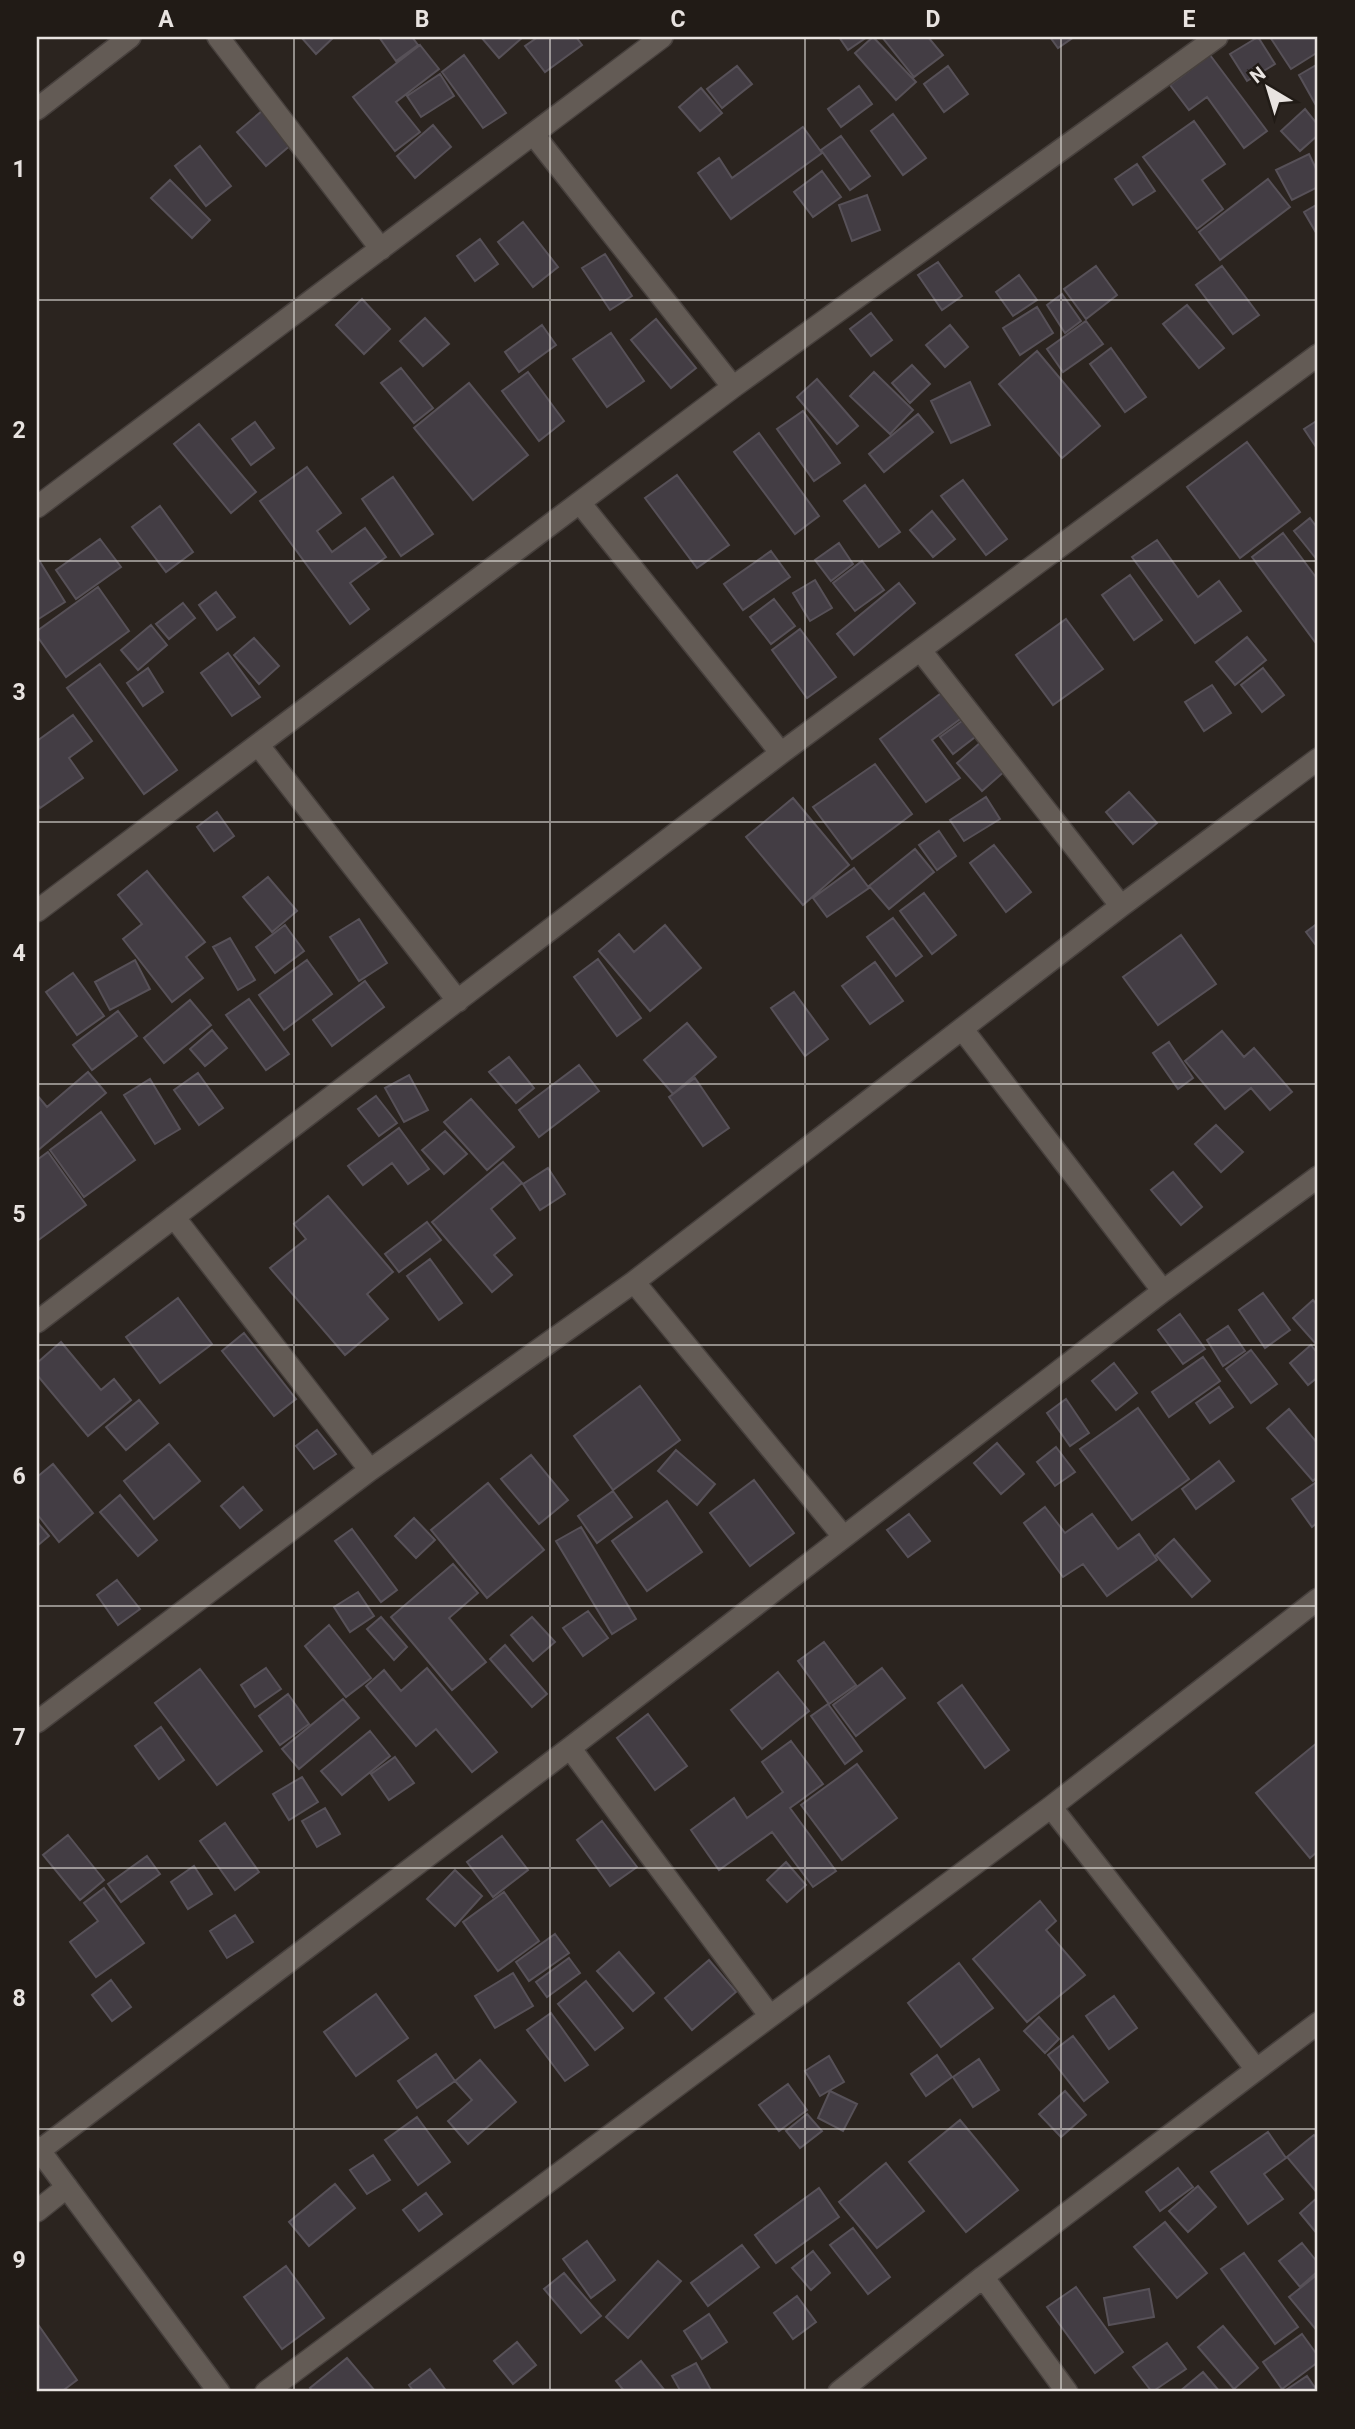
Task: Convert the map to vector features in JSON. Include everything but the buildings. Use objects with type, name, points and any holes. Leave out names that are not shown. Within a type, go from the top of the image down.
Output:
[{"type":"street","points":[[37,109],[130,37]]},
{"type":"street","points":[[218,37],[381,249]]},
{"type":"street","points":[[37,507],[662,37]]},
{"type":"street","points":[[37,911],[733,387],[1217,37]]},
{"type":"street","points":[[534,135],[733,387]]},
{"type":"street","points":[[37,1322],[781,753],[1318,355]]},
{"type":"street","points":[[580,503],[781,753]]},
{"type":"street","points":[[920,651],[1121,906]]},
{"type":"street","points":[[258,746],[458,1002]]},
{"type":"street","points":[[37,1722],[370,1470],[635,1283],[1121,906],[1318,759]]},
{"type":"street","points":[[963,1030],[1163,1291]]},
{"type":"street","points":[[219,2392],[38,2149],[570,1748],[1163,1291],[1318,1178]]},
{"type":"street","points":[[174,1217],[370,1470]]},
{"type":"street","points":[[635,1283],[843,1536]]},
{"type":"street","points":[[266,2392],[1051,1807],[1318,1599]]},
{"type":"street","points":[[570,1748],[770,2016]]},
{"type":"street","points":[[1051,1807],[1256,2069]]},
{"type":"street","points":[[839,2392],[983,2277],[1318,2023]]},
{"type":"street","points":[[37,2211],[67,2187]]},
{"type":"street","points":[[983,2277],[1067,2392]]}]
